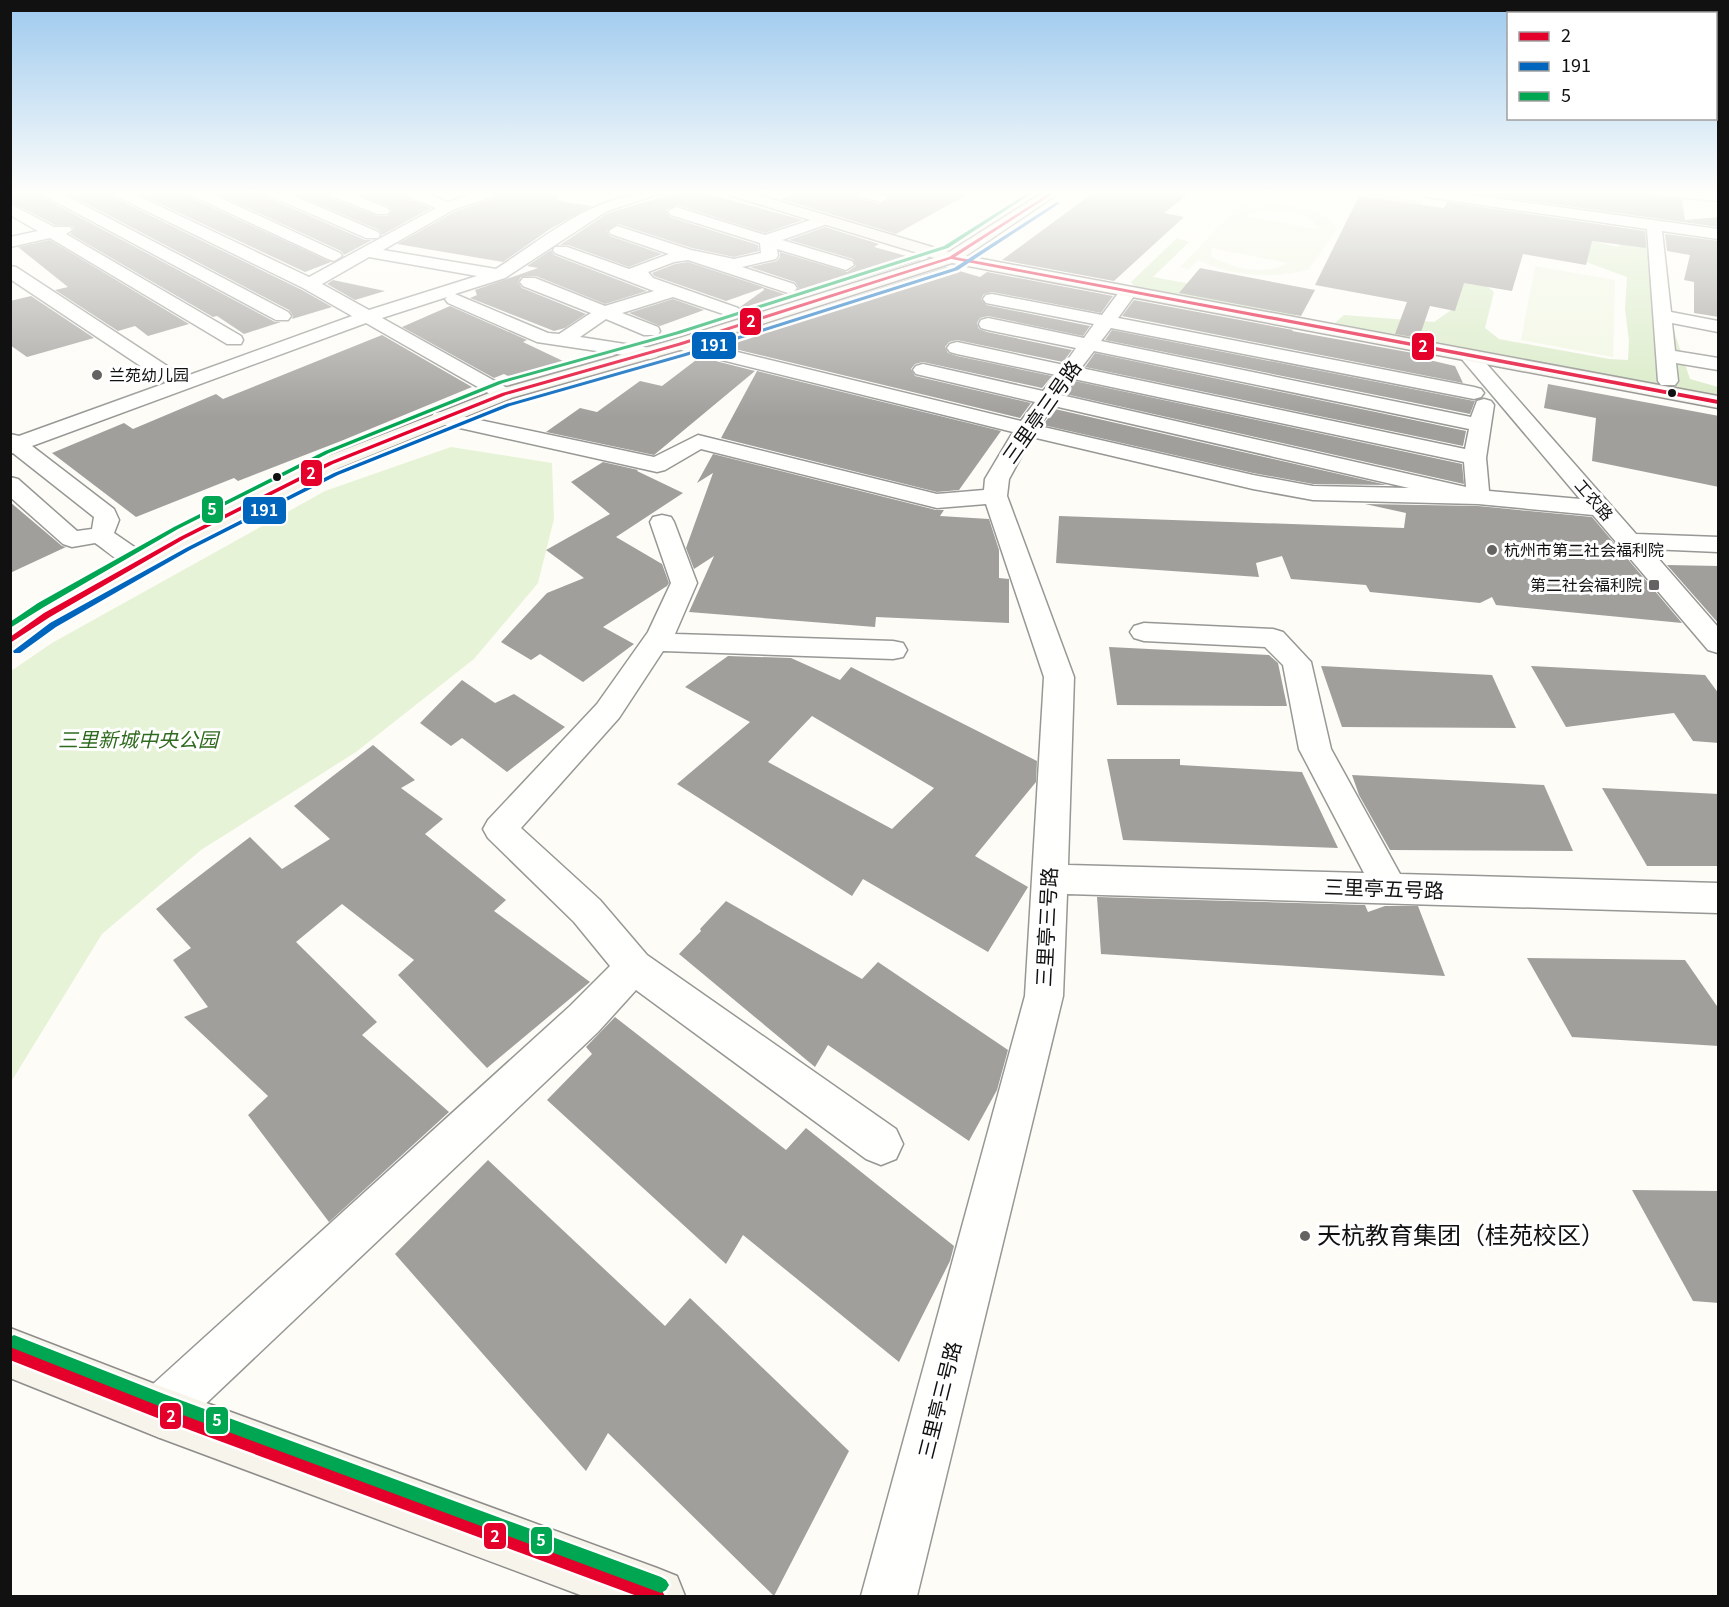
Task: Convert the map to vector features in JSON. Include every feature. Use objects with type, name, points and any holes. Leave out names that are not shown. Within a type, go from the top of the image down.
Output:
[{"type":"street","points":[[30,268],[181,384]]},
{"type":"street","points":[[113,268],[234,340]]},
{"type":"street","points":[[191,268],[282,316]]},
{"type":"street","points":[[279,268],[504,394]]},
{"type":"street","points":[[309,284],[338,268]]},
{"type":"street","points":[[463,268],[499,274]]},
{"type":"street","points":[[13,444],[366,318],[499,274],[508,268]]},
{"type":"street","points":[[610,268],[732,312]]},
{"type":"street","points":[[561,341],[605,312],[670,292],[648,282],[636,271],[644,268]]},
{"type":"street","points":[[729,268],[788,288]]},
{"type":"street","points":[[680,344],[920,268]]},
{"type":"street","points":[[1003,268],[1719,402]]},
{"type":"street","points":[[1658,268],[1668,381]]},
{"type":"street","points":[[529,282],[605,312],[651,342]]},
{"type":"street","name":"三里亭三号路","points":[[889,1596],[1044,996],[1059,677],[995,496],[996,479],[1026,429],[1128,292]]},
{"type":"street","points":[[992,298],[1078,359],[1475,458]]},
{"type":"street","points":[[454,299],[544,338],[561,341],[680,344],[1026,429],[1253,482],[1313,493],[1478,497],[1600,507]]},
{"type":"street","points":[[1662,316],[1719,326]]},
{"type":"street","points":[[988,324],[1078,359],[1478,497]]},
{"type":"street","points":[[10,641],[47,615],[182,538],[331,463],[504,394],[651,342]]},
{"type":"street","points":[[957,348],[1078,359],[1479,408]]},
{"type":"street","points":[[1665,355],[1719,363]]},
{"type":"street","name":"工农路","points":[[1470,357],[1719,644]]},
{"type":"street","points":[[923,370],[1037,395],[1078,359],[1479,408]]},
{"type":"street","points":[[1478,497],[1475,458],[1479,408]]},
{"type":"street","points":[[442,418],[657,465],[698,442],[937,501],[995,496]]},
{"type":"street","points":[[10,484],[72,539],[100,535],[106,528],[105,514],[13,444]]},
{"type":"street","points":[[662,522],[684,583],[656,642],[608,711],[500,829],[588,911],[634,967],[881,1144]]},
{"type":"street","points":[[100,535],[140,562]]},
{"type":"street","points":[[1629,541],[1719,544]]},
{"type":"street","points":[[1144,632],[1273,638],[1297,662],[1315,749],[1390,889]]},
{"type":"street","points":[[656,642],[893,650]]},
{"type":"street","name":"三里亭五号路","points":[[1049,879],[1719,898]]},
{"type":"street","points":[[160,1412],[584,1019],[634,967]]},
{"type":"street","points":[[10,1353],[160,1412],[657,1596]]},
{"type":"green space","points":[[1146,268],[1162,268],[1153,277],[1300,304],[1294,319],[1136,288],[1131,282]]},
{"type":"green space","points":[[1218,268],[1269,270],[1309,268],[1280,275],[1252,275]]},
{"type":"green space","points":[[1404,268],[1465,268],[1494,292],[1485,328],[1499,339],[1609,359],[1628,360],[1629,341],[1625,309],[1627,277],[1602,268],[1665,268],[1671,322],[1690,379],[1718,387],[1718,397],[1335,323],[1344,315],[1434,322],[1457,306],[1443,292]]},
{"type":"green space","points":[[1535,268],[1615,280],[1613,357],[1521,340]]},
{"type":"green space","name":"三里新城中央公园","points":[[451,447],[552,463],[554,519],[538,583],[474,659],[356,752],[201,850],[102,934],[11,1082],[11,671],[52,643],[325,491]]},
{"type":"building","points":[[44,268],[96,268],[189,324],[148,336],[135,326],[118,331],[55,290],[68,287]]},
{"type":"building","points":[[129,268],[174,268],[275,322],[281,322],[244,334],[217,316],[213,317]]},
{"type":"building","points":[[209,268],[257,268],[332,307],[292,319],[293,316],[289,310]]},
{"type":"building","points":[[296,268],[315,268],[305,272]]},
{"type":"building","points":[[538,268],[588,268],[647,291],[605,304],[536,276],[521,277],[518,282],[522,288],[586,314],[565,328],[554,331],[470,298],[477,295],[475,290]]},
{"type":"building","points":[[665,268],[706,268],[787,295],[794,294],[799,288],[795,282],[753,268],[834,268],[847,272],[853,268],[895,268],[740,316],[743,312],[740,307],[764,290],[763,288],[726,301],[654,276],[652,273]]},
{"type":"building","points":[[943,268],[980,277],[987,272],[1113,296],[1101,313],[992,292],[984,294],[981,299],[986,305],[1090,326],[1083,336],[988,316],[980,318],[977,323],[979,329],[987,332],[1072,350],[1063,362],[957,340],[949,342],[945,347],[948,353],[957,356],[1052,376],[1042,388],[923,362],[915,364],[911,369],[915,376],[1031,403],[1020,418],[710,343]]},
{"type":"building","points":[[1045,268],[1128,268],[1114,281]]},
{"type":"building","points":[[1200,268],[1315,290],[1301,316],[1179,293]]},
{"type":"building","points":[[1323,268],[1519,268],[1512,291],[1464,283],[1455,311],[1430,306],[1419,338],[1395,334],[1407,302],[1315,285]]},
{"type":"building","points":[[1687,268],[1719,268],[1719,317],[1694,313],[1694,282],[1684,280]]},
{"type":"building","points":[[333,280],[385,291],[355,300],[327,284]]},
{"type":"building","points":[[31,296],[94,338],[27,357],[10,345],[10,301]]},
{"type":"building","points":[[673,299],[704,310],[660,326],[629,313]]},
{"type":"building","points":[[1134,300],[1413,353],[1412,356],[1455,366],[1463,383],[1122,316]]},
{"type":"building","points":[[450,306],[527,340],[523,342],[565,362],[516,380],[504,374],[494,378],[402,327]]},
{"type":"building","points":[[1112,330],[1475,401],[1470,414],[1105,340]]},
{"type":"building","points":[[382,335],[472,387],[238,481],[234,478],[136,517],[52,453],[124,423],[133,429],[216,394],[223,399]]},
{"type":"building","points":[[1095,353],[1466,431],[1463,446],[1085,367]]},
{"type":"building","points":[[700,357],[755,371],[654,455],[546,432],[580,408],[597,412],[640,381],[662,386]]},
{"type":"building","points":[[757,371],[1001,431],[959,490],[937,492],[721,438]]},
{"type":"building","points":[[1075,381],[1462,464],[1464,484],[1065,394]]},
{"type":"building","points":[[1548,384],[1719,416],[1719,487],[1592,461],[1596,418],[1544,408]]},
{"type":"building","points":[[1055,409],[1387,485],[1313,484],[1253,473],[1043,425]]},
{"type":"building","points":[[713,454],[936,510],[944,510],[940,516],[989,519],[999,550],[999,578],[1009,579],[1009,623],[876,617],[875,627],[689,612],[714,556],[694,569],[686,548],[713,473],[697,483]]},
{"type":"building","points":[[603,462],[638,470],[683,493],[616,537],[662,564],[669,583],[603,627],[634,644],[583,682],[540,654],[531,660],[501,642],[547,593],[584,578],[546,550],[610,514],[571,482]]},
{"type":"building","points":[[10,502],[62,546],[66,547],[10,573]]},
{"type":"building","name":"杭州市第二社会福利院","points":[[1365,504],[1478,506],[1592,517],[1682,623],[1496,605],[1492,597],[1480,603],[1370,592],[1366,585],[1291,579],[1282,556],[1256,563],[1259,577],[1056,563],[1059,516],[1404,528],[1406,513]]},
{"type":"building","points":[[1667,565],[1719,566],[1719,624]]},
{"type":"building","points":[[1109,647],[1269,655],[1278,663],[1287,706],[1117,705]]},
{"type":"building","points":[[728,656],[791,658],[840,680],[851,667],[1037,761],[1036,782],[975,856],[1028,887],[988,952],[863,879],[852,896],[677,784],[750,722],[685,687]],"holes":[[[812,716],[934,788],[892,829],[768,762]]]},
{"type":"building","points":[[1321,666],[1492,675],[1516,728],[1342,727]]},
{"type":"building","points":[[1531,666],[1705,675],[1719,694],[1719,743],[1693,741],[1674,713],[1566,727]]},
{"type":"building","points":[[462,680],[495,703],[514,694],[565,727],[507,772],[462,738],[451,746],[420,723]]},
{"type":"building","points":[[373,745],[415,780],[401,788],[443,819],[425,834],[506,900],[494,911],[590,982],[487,1068],[398,975],[414,960],[342,904],[296,942],[377,1022],[362,1035],[449,1112],[329,1222],[248,1115],[268,1096],[184,1017],[208,1007],[173,960],[191,948],[156,909],[250,837],[282,869],[330,839],[294,806]]},
{"type":"building","points":[[1107,759],[1180,759],[1180,765],[1302,772],[1338,848],[1123,840]]},
{"type":"building","points":[[1352,775],[1544,785],[1573,851],[1390,850],[1359,795]]},
{"type":"building","points":[[1602,788],[1719,794],[1719,866],[1647,866]]},
{"type":"building","points":[[1097,897],[1365,905],[1368,912],[1385,906],[1418,906],[1445,976],[1101,954]]},
{"type":"building","points":[[726,901],[862,979],[878,962],[1008,1050],[997,1090],[969,1141],[828,1045],[815,1067],[679,954]]},
{"type":"building","points":[[1527,958],[1685,960],[1719,1009],[1719,1046],[1572,1037]]},
{"type":"building","points":[[615,1017],[786,1150],[806,1128],[954,1246],[950,1261],[899,1362],[743,1235],[726,1264],[547,1100],[592,1054],[586,1047]]},
{"type":"building","points":[[488,1160],[665,1326],[690,1298],[849,1451],[774,1596],[608,1433],[586,1471],[395,1254]]},
{"type":"building","points":[[1632,1190],[1719,1191],[1719,1303],[1693,1301]]},
{"type":"transit line","name":"5","points":[[10,626],[41,605],[176,528],[327,452],[501,382],[677,333],[880,268]]},
{"type":"transit line","name":"2","points":[[10,641],[47,615],[182,538],[331,463],[504,394],[680,344],[920,268]]},
{"type":"transit line","name":"191","points":[[17,651],[53,625],[188,549],[336,474],[508,405],[684,355],[958,268]]},
{"type":"transit line","name":"2","points":[[1004,268],[1718,402]]},
{"type":"transit line","name":"5","points":[[14,1342],[164,1401],[661,1585]]},
{"type":"transit line","name":"2","points":[[10,1353],[160,1412],[657,1596]]},
{"type":"place","name":"兰苑幼儿园","points":[[97,375]]},
{"type":"place","name":"杭州市第二社会福利院","points":[[1492,550]]},
{"type":"place","name":"第二社会福利院","points":[[1654,585]]},
{"type":"place","name":"天杭教育集团（桂苑校区）","points":[[1305,1236]]}]
